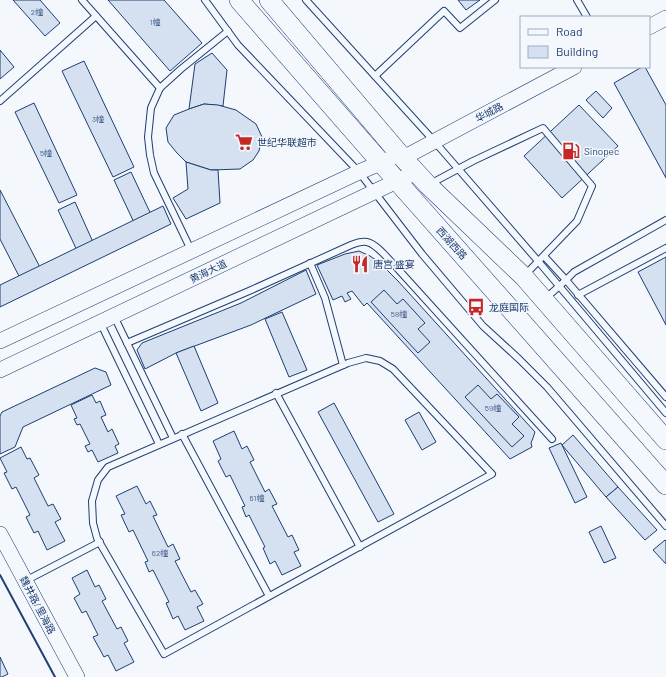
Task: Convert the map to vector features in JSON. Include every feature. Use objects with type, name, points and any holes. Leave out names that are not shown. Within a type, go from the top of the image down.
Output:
[{"type":"main road","name":"西湖西路","points":[[238,0],[396,181],[666,485]]},
{"type":"main road","points":[[269,0],[402,156],[422,178],[524,277],[666,438]]},
{"type":"street","points":[[650,26],[666,18]]},
{"type":"street","name":"华城路","points":[[402,156],[434,141],[572,68]]},
{"type":"street","points":[[0,341],[359,172],[402,156]]},
{"type":"street","name":"黄海大道","points":[[0,370],[396,181],[422,178]]},
{"type":"street","name":"魏井路/里海路","points":[[0,534],[77,677]]},
{"type":"lane","points":[[82,0],[160,88]]},
{"type":"lane","points":[[205,0],[238,45],[359,172],[422,254],[484,326],[547,387],[666,526]]},
{"type":"lane","points":[[306,0],[434,141],[538,261],[666,413]]},
{"type":"lane","points":[[375,76],[444,11],[460,28],[495,0]]},
{"type":"lane","points":[[577,0],[586,16]]},
{"type":"lane","points":[[0,101],[96,16]]},
{"type":"lane","points":[[192,251],[154,173],[148,137],[151,108],[160,88],[228,31]]},
{"type":"lane","points":[[422,178],[458,169],[543,128],[592,186],[577,221],[524,277]]},
{"type":"lane","points":[[544,299],[574,272],[666,220]]},
{"type":"lane","points":[[127,343],[249,291],[351,245],[361,242],[368,242],[376,247],[402,274],[552,439]]},
{"type":"lane","points":[[578,294],[666,248]]},
{"type":"lane","points":[[544,256],[666,397]]},
{"type":"lane","points":[[310,263],[325,298],[343,365]]},
{"type":"lane","points":[[114,316],[173,438]]},
{"type":"lane","points":[[100,322],[159,444]]},
{"type":"lane","points":[[366,358],[380,361],[393,369],[492,474],[164,654],[97,538],[93,523],[92,501],[98,480],[108,467],[343,365],[366,358]]},
{"type":"lane","points":[[276,393],[360,546]]},
{"type":"lane","points":[[182,434],[269,596]]},
{"type":"lane","points":[[25,581],[100,542]]},
{"type":"building","points":[[13,0],[40,0],[60,23],[45,36]]},
{"type":"building","points":[[108,0],[164,0],[202,43],[170,71]]},
{"type":"building","points":[[458,0],[480,0],[466,10]]},
{"type":"building","points":[[0,50],[14,67],[0,79]]},
{"type":"building","points":[[212,53],[227,70],[223,106],[204,104],[189,109],[195,64]]},
{"type":"building","points":[[84,61],[134,167],[113,177],[62,71]]},
{"type":"building","points":[[640,68],[646,68],[666,105],[666,178],[614,83]]},
{"type":"building","points":[[596,91],[612,108],[603,118],[586,100]]},
{"type":"building","points":[[34,103],[77,195],[59,203],[15,112]]},
{"type":"building","points":[[204,104],[218,105],[236,110],[256,124],[262,137],[259,151],[253,160],[240,169],[211,170],[186,162],[177,153],[168,142],[166,128],[174,115]]},
{"type":"building","name":"Sinopec","points":[[579,105],[618,146],[562,198],[524,156]]},
{"type":"building","points":[[186,162],[211,170],[218,170],[220,203],[186,219],[173,198],[188,189]]},
{"type":"building","points":[[131,172],[155,223],[138,231],[114,180]]},
{"type":"building","points":[[0,190],[43,273],[23,284],[0,239]]},
{"type":"building","points":[[75,202],[97,251],[81,259],[58,210]]},
{"type":"building","points":[[163,206],[171,224],[0,307],[0,285]]},
{"type":"building","points":[[359,251],[379,262],[398,281],[535,432],[531,443],[532,447],[510,459],[367,303],[364,306],[352,291],[347,293],[351,299],[345,302],[342,296],[333,300],[317,265],[345,254]]},
{"type":"building","points":[[666,257],[666,325],[638,272]]},
{"type":"building","points":[[306,270],[316,294],[251,325],[176,353],[145,369],[137,350],[142,343],[241,303]]},
{"type":"building","points":[[384,290],[397,304],[403,299],[425,323],[418,329],[430,342],[418,353],[371,302]]},
{"type":"building","points":[[282,312],[307,370],[289,377],[265,319]]},
{"type":"building","points":[[194,346],[218,403],[201,411],[176,353]]},
{"type":"building","points":[[95,368],[106,372],[111,385],[23,427],[15,447],[0,454],[0,416],[2,412]]},
{"type":"building","points":[[478,385],[491,399],[497,394],[519,417],[512,424],[524,436],[512,447],[465,397]]},
{"type":"building","points":[[92,395],[96,403],[100,401],[106,415],[101,417],[108,432],[112,429],[119,444],[115,446],[118,453],[98,462],[92,450],[88,452],[85,446],[90,444],[80,424],[77,425],[74,419],[77,418],[71,405]]},
{"type":"building","points":[[334,403],[394,514],[378,522],[318,412]]},
{"type":"building","points":[[419,412],[436,442],[422,450],[405,420]]},
{"type":"building","points":[[234,431],[242,449],[247,446],[254,460],[250,462],[265,492],[269,489],[277,504],[272,506],[288,537],[292,535],[299,550],[294,552],[301,566],[282,575],[275,561],[270,564],[263,548],[265,547],[249,515],[246,517],[242,507],[245,506],[230,475],[226,477],[218,461],[221,459],[213,441]]},
{"type":"building","points":[[573,435],[618,487],[606,497],[562,445]]},
{"type":"building","points":[[561,443],[587,497],[575,503],[549,448]]},
{"type":"building","points":[[21,447],[27,459],[30,458],[39,475],[34,478],[48,506],[53,504],[61,519],[55,522],[65,541],[47,550],[38,531],[34,533],[26,517],[30,515],[16,487],[12,489],[4,473],[7,472],[0,458]]},
{"type":"building","points":[[137,486],[146,504],[150,501],[157,515],[153,516],[168,547],[173,544],[180,559],[175,561],[191,592],[195,590],[203,604],[197,607],[204,621],[185,630],[178,616],[173,619],[166,603],[169,602],[153,570],[149,572],[145,562],[148,561],[133,530],[129,532],[121,515],[125,514],[116,496]]},
{"type":"building","points":[[618,487],[657,530],[645,540],[606,497]]},
{"type":"building","points":[[601,526],[616,558],[604,563],[589,532]]},
{"type":"building","points":[[665,540],[666,541],[666,564],[653,550]]},
{"type":"building","points":[[87,570],[95,587],[99,585],[106,599],[102,601],[117,629],[121,627],[128,641],[124,643],[134,662],[116,671],[108,655],[104,657],[93,637],[98,635],[86,611],[82,613],[74,598],[80,594],[72,578]]},
{"type":"building","points":[[0,657],[8,674],[2,677],[0,677]]},
{"type":"wall","points":[[0,575],[55,677]]},
{"type":"place","name":"世纪华联超市","points":[[244,142]]},
{"type":"place","name":"Sinopec","points":[[571,151]]},
{"type":"place","name":"唐宫·盛宴","points":[[360,264]]},
{"type":"place","name":"龙庭国际","points":[[476,307]]}]
